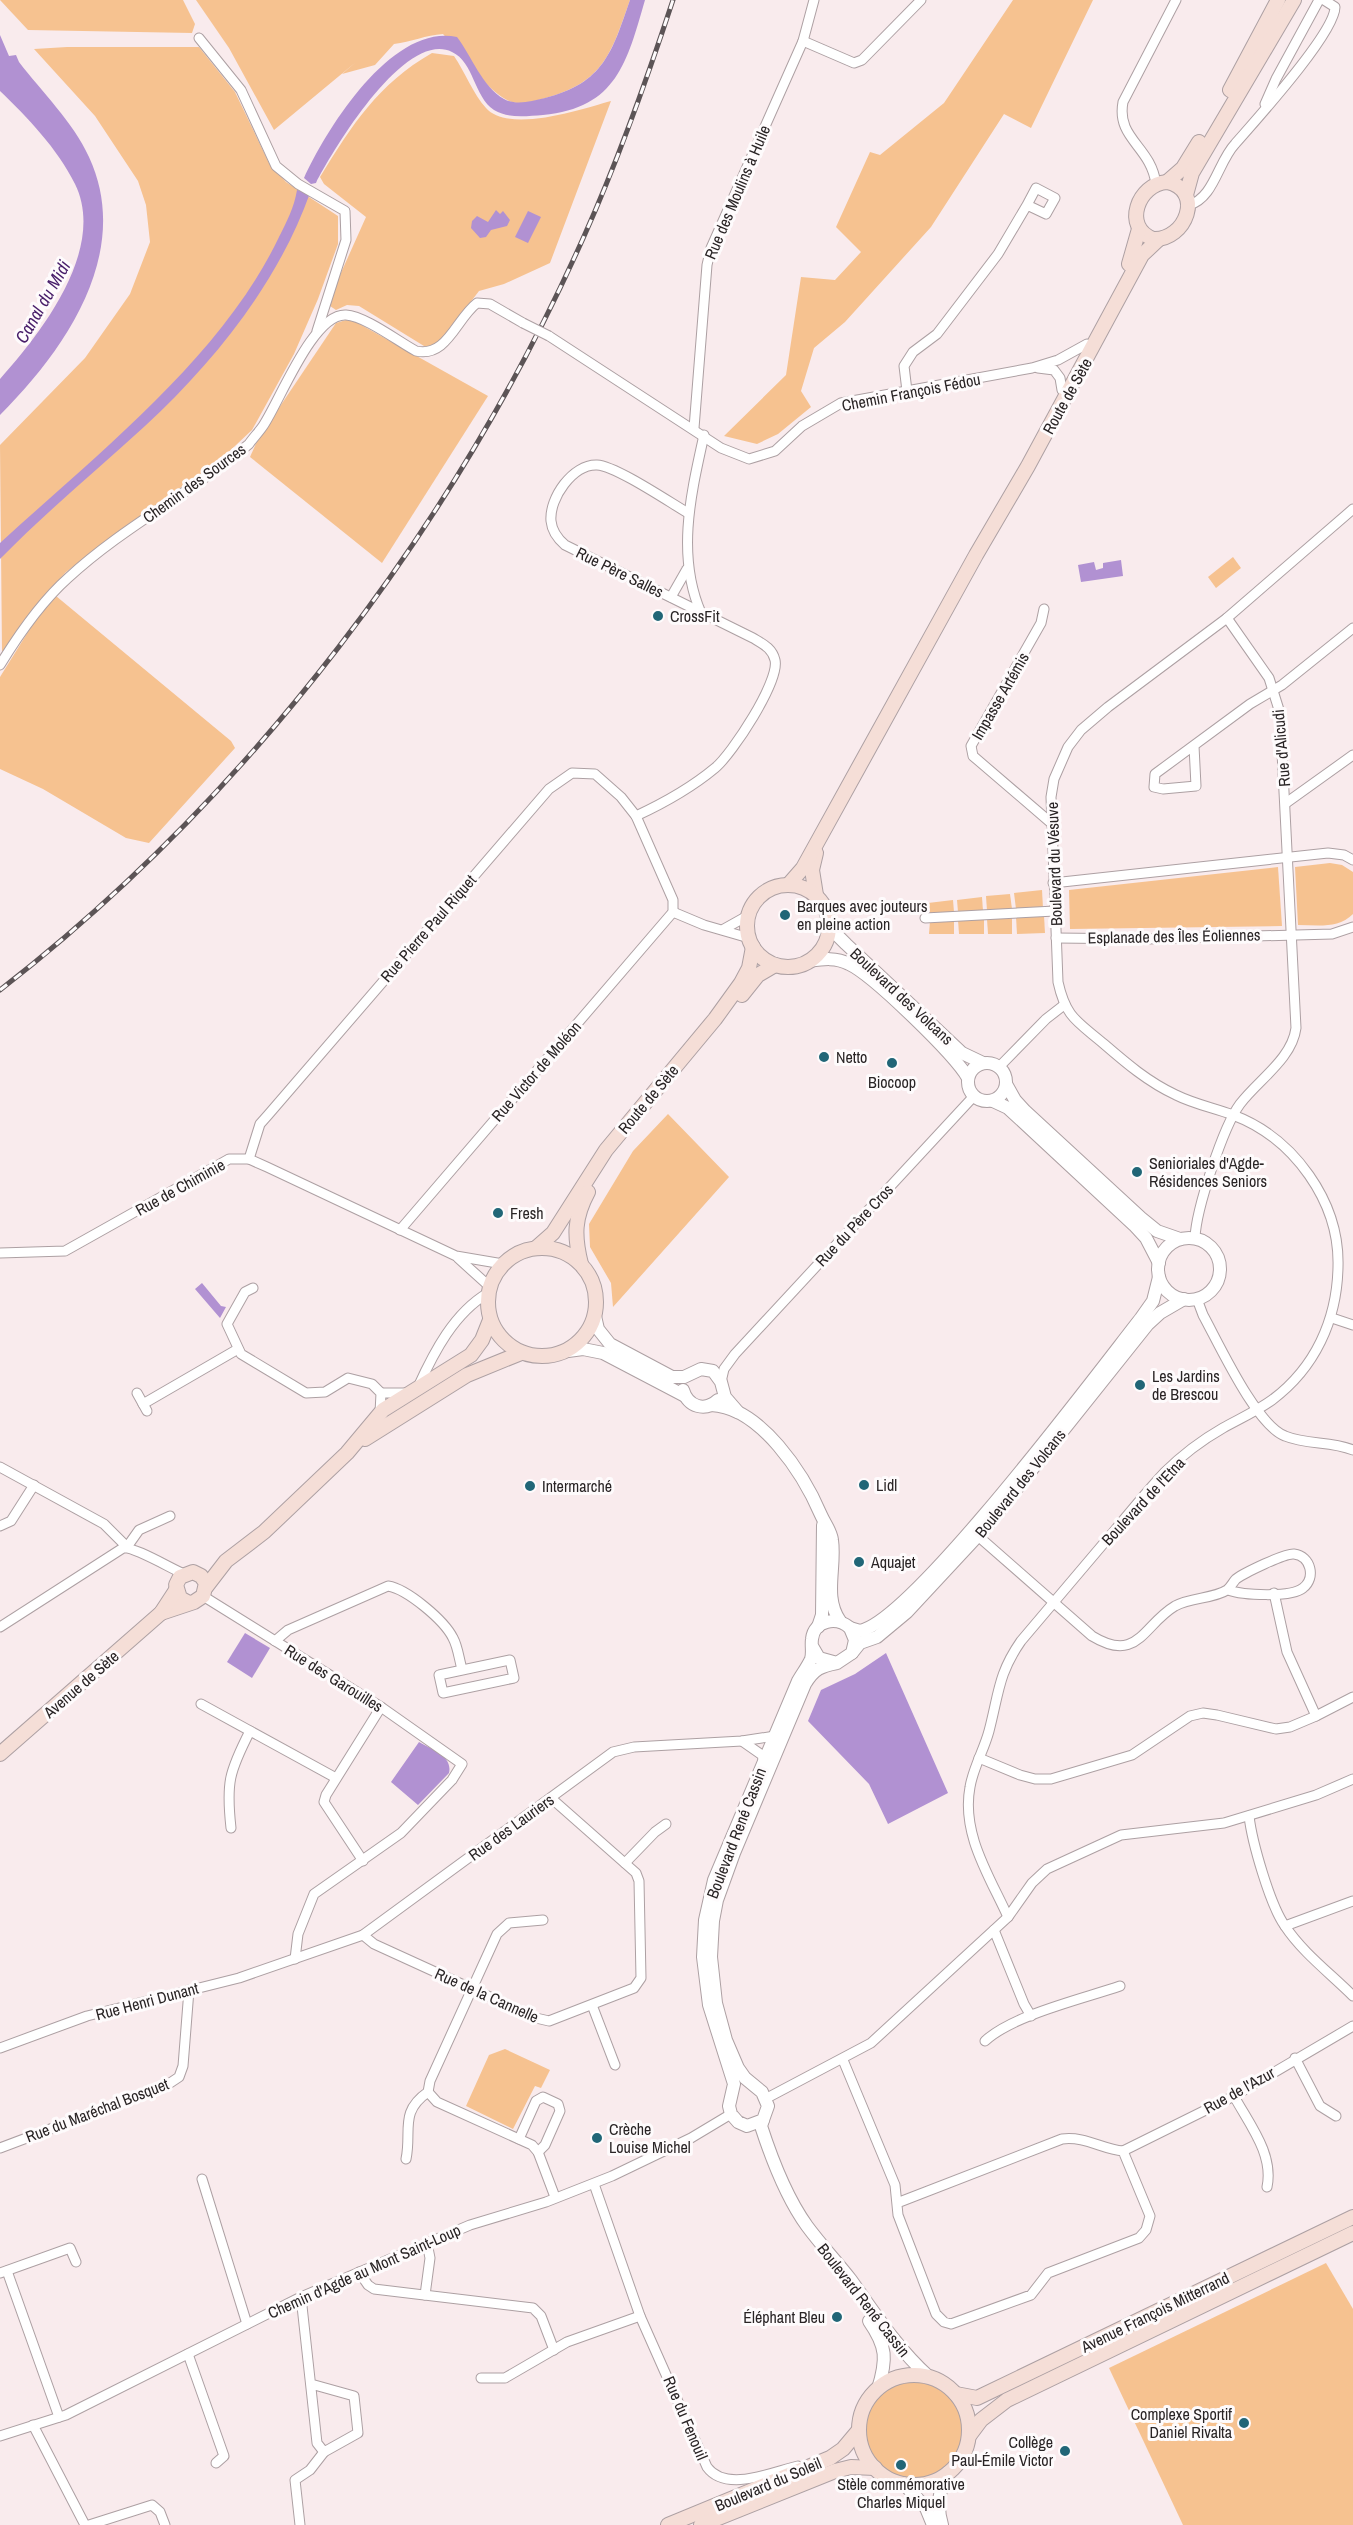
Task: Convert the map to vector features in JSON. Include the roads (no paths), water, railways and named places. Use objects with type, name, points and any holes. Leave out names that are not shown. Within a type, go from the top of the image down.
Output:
[{"type":"main road","points":[[1278,0],[1244,67],[1191,157],[1161,183],[1144,193],[1138,205],[1136,219],[1139,229],[1148,237],[1159,239],[1178,230],[1186,218],[1187,200],[1198,164],[1294,0]]},
{"type":"main road","points":[[1161,183],[1178,186],[1187,200]]},
{"type":"main road","name":"Route de Sète","points":[[976,555],[1129,264],[1139,229]]},
{"type":"main road","name":"Route de Sète","points":[[789,884],[803,868],[976,555],[1028,466],[1142,255],[1159,239]]},
{"type":"main road","name":"Route de Sète","points":[[816,895],[812,870],[819,838]]},
{"type":"main road","points":[[789,884],[804,887],[816,895],[825,906],[829,919],[826,943],[809,962],[794,967],[775,965],[762,958],[751,942],[749,915],[754,903],[764,893],[789,884]]},
{"type":"main road","name":"Route de Sète","points":[[536,1248],[554,1233],[606,1150],[741,983],[748,969],[751,942]]},
{"type":"main road","name":"Route de Sète","points":[[581,1264],[574,1229],[581,1205],[595,1180],[620,1145],[752,981],[775,965]]},
{"type":"main road","points":[[183,1581],[226,1562],[264,1532],[347,1453],[380,1413],[412,1390],[471,1355],[482,1340],[490,1320],[489,1290],[503,1264],[513,1256],[536,1248],[553,1248],[568,1254],[581,1264],[595,1288],[595,1316],[580,1342],[568,1351],[553,1356],[537,1357],[521,1353],[507,1344],[490,1320]]},
{"type":"main road","points":[[347,1453],[389,1422],[467,1375],[521,1353]]},
{"type":"main road","points":[[205,1592],[226,1562]]},
{"type":"main road","points":[[183,1581],[204,1579],[205,1592]]},
{"type":"main road","points":[[183,1581],[180,1598],[189,1603]]},
{"type":"main road","name":"Avenue de Sète","points":[[0,1754],[161,1613],[183,1581]]},
{"type":"main road","name":"Avenue de Sète","points":[[161,1613],[189,1603],[205,1592]]},
{"type":"main road","name":"Avenue François Mitterrand","points":[[956,2394],[969,2398],[985,2394],[1353,2217]]},
{"type":"main road","name":"Avenue François Mitterrand","points":[[969,2436],[981,2420],[1007,2400],[1353,2233]]},
{"type":"main road","points":[[902,2376],[929,2377],[944,2383],[956,2394],[968,2421],[969,2436],[962,2456],[948,2472],[927,2483],[903,2483],[875,2468],[861,2444],[859,2430],[861,2415],[878,2389],[902,2376]]},
{"type":"main road","name":"Boulevard du Soleil","points":[[668,2525],[830,2458],[843,2449],[859,2430]]},
{"type":"main road","name":"Boulevard du Soleil","points":[[700,2525],[835,2471],[851,2467],[875,2468]]},
{"type":"street","name":"Rue des Moulins à Huile","points":[[694,429],[707,266],[711,248],[803,41],[814,0]]},
{"type":"street","points":[[803,41],[854,63],[862,60],[921,0]]},
{"type":"street","points":[[1161,183],[1149,160],[1127,131],[1120,117],[1123,102],[1176,0]]},
{"type":"street","points":[[1261,115],[1276,79],[1319,0]]},
{"type":"street","points":[[1187,200],[1204,197],[1227,153],[1261,115],[1331,23],[1335,7],[1324,0]]},
{"type":"street","points":[[199,38],[241,90],[276,166],[298,184],[345,211],[346,240],[317,333]]},
{"type":"street","points":[[907,391],[904,366],[913,352],[937,334],[998,254],[1027,205]]},
{"type":"street","name":"Chemin des Sources","points":[[0,665],[31,619],[67,578],[118,538],[249,444],[263,427],[317,333],[336,316],[347,315],[359,318],[416,351],[426,353],[439,349],[477,303],[483,301],[523,323]]},
{"type":"street","name":"Chemin François Fédou","points":[[523,323],[549,336],[721,448],[749,459],[775,451],[802,426],[829,408],[852,400],[1032,368],[1058,360],[1087,344]]},
{"type":"street","name":"Chemin François Fédou","points":[[1032,368],[1054,370],[1060,378],[1062,390]]},
{"type":"street","name":"Rue Père Salles","points":[[702,613],[687,569],[688,513],[704,435]]},
{"type":"street","name":"Rue Père Salles","points":[[636,816],[663,803],[717,766],[732,750],[776,672],[774,657],[767,646],[565,544],[553,528],[552,511],[572,474],[584,466],[596,465],[612,470],[688,513]]},
{"type":"street","name":"Boulevard du Vésuve","points":[[1064,1005],[1058,982],[1050,822],[1054,779],[1068,747],[1081,730],[1108,707],[1227,618],[1353,509]]},
{"type":"street","name":"Rue Père Salles","points":[[671,597],[687,569]]},
{"type":"street","name":"Impasse Artémis","points":[[1044,609],[1041,623],[971,746],[973,756],[1050,822]]},
{"type":"street","name":"Rue d'Alicudi","points":[[1227,618],[1275,689],[1280,713],[1286,803],[1286,858]]},
{"type":"street","points":[[1194,746],[1196,786],[1163,789],[1154,787],[1155,774],[1250,704],[1310,664],[1353,628]]},
{"type":"street","points":[[1286,803],[1353,755]]},
{"type":"street","name":"Rue Pierre Paul Riquet","points":[[249,1159],[264,1119],[549,789],[572,773],[595,774],[621,797],[636,816]]},
{"type":"street","points":[[636,816],[673,900],[673,912],[704,925],[724,929],[751,942]]},
{"type":"street","points":[[1053,883],[1328,853],[1344,855],[1353,860]]},
{"type":"street","points":[[1196,1238],[1200,1204],[1234,1115],[1241,1102],[1294,1040],[1296,1028],[1286,858]]},
{"type":"street","points":[[926,918],[1055,911]]},
{"type":"street","name":"Rue Victor de Moléon","points":[[400,1230],[673,912]]},
{"type":"street","points":[[724,929],[749,915]]},
{"type":"street","name":"Boulevard des Volcans","points":[[829,919],[836,934],[962,1053],[983,1063]]},
{"type":"street","name":"Esplanade des Îles Éoliennes","points":[[1056,938],[1147,939],[1291,933],[1332,934],[1353,927]]},
{"type":"street","name":"Boulevard des Volcans","points":[[809,962],[827,958],[840,960],[864,973],[953,1057],[968,1078]]},
{"type":"street","points":[[999,1067],[1046,1019],[1064,1005],[1082,1025],[1155,1084],[1197,1104],[1234,1115]]},
{"type":"street","points":[[1159,1263],[1146,1238],[1134,1225],[1008,1108],[993,1101],[982,1101],[974,1096],[968,1085],[968,1078],[973,1069],[983,1063],[999,1067],[1004,1072],[1006,1084],[1015,1100],[1025,1111],[1157,1231],[1180,1239],[1196,1238],[1215,1251],[1220,1262],[1220,1273],[1216,1285],[1197,1299],[1184,1299],[1173,1295],[1164,1288],[1159,1277],[1162,1253],[1180,1239]]},
{"type":"street","points":[[993,1101],[1002,1095],[1006,1084]]},
{"type":"street","name":"Rue du Père Cros","points":[[722,1386],[724,1369],[735,1354],[974,1096]]},
{"type":"street","name":"Boulevard de l'Etna","points":[[1008,1917],[975,1846],[968,1800],[970,1785],[1006,1663],[1053,1602],[1163,1474],[1200,1443],[1256,1410],[1292,1384],[1308,1364],[1332,1318],[1338,1288],[1339,1257],[1333,1226],[1323,1197],[1307,1171],[1286,1148],[1261,1129],[1234,1115]]},
{"type":"street","name":"Rue de Chiminie","points":[[0,1253],[65,1251],[205,1171],[229,1159],[249,1159],[456,1256],[503,1264]]},
{"type":"street","name":"Rue de Chiminie","points":[[456,1256],[489,1290]]},
{"type":"street","name":"Boulevard des Volcans","points":[[845,1624],[860,1631],[871,1629],[882,1622],[923,1582],[979,1520],[1141,1318],[1153,1301],[1159,1277]]},
{"type":"street","points":[[253,1288],[245,1292],[227,1324],[238,1349],[261,1368],[306,1393],[325,1392],[341,1381],[355,1378],[372,1384],[381,1393],[380,1413]]},
{"type":"street","points":[[381,1393],[412,1390],[431,1357],[454,1326],[489,1290]]},
{"type":"street","name":"Boulevard des Volcans","points":[[842,1661],[860,1643],[877,1637],[907,1612],[978,1536],[1148,1324],[1160,1313],[1184,1299]]},
{"type":"street","points":[[1197,1299],[1203,1315],[1256,1410],[1268,1426],[1287,1437],[1334,1444],[1353,1450]]},
{"type":"street","points":[[595,1316],[598,1329],[610,1344],[672,1377],[678,1378],[706,1369],[718,1376],[725,1398],[741,1415],[777,1443],[789,1456],[808,1485],[823,1518],[832,1541],[833,1611],[855,1640],[842,1661],[819,1658],[812,1646],[814,1633],[822,1615],[823,1518]]},
{"type":"street","points":[[1332,1318],[1353,1325]]},
{"type":"street","points":[[137,1393],[145,1408],[238,1349]]},
{"type":"street","points":[[568,1351],[583,1350],[603,1353],[685,1396],[695,1406],[719,1406],[741,1415]]},
{"type":"street","name":"Rue du Père Cros","points":[[706,1369],[720,1365],[735,1354]]},
{"type":"street","points":[[685,1396],[684,1384],[690,1373]]},
{"type":"street","points":[[711,1405],[720,1396],[722,1386]]},
{"type":"street","points":[[0,1467],[104,1524],[128,1547],[159,1564],[183,1581]]},
{"type":"street","points":[[0,1526],[11,1521],[34,1485]]},
{"type":"street","points":[[0,1627],[115,1551],[128,1547],[139,1530],[170,1516]]},
{"type":"street","points":[[978,1536],[1092,1636],[1104,1644],[1118,1646],[1132,1644],[1144,1636],[1173,1607],[1228,1590],[1240,1594],[1293,1592],[1309,1583],[1310,1565],[1303,1557],[1293,1553],[1283,1555],[1236,1579],[1228,1590]]},
{"type":"street","points":[[275,1641],[288,1630],[388,1586],[405,1592],[447,1628],[456,1646],[462,1670]]},
{"type":"street","name":"Rue des Garouilles","points":[[205,1592],[275,1641],[381,1707],[462,1764],[452,1780],[401,1833],[363,1861]]},
{"type":"street","points":[[1274,1593],[1287,1652],[1316,1716]]},
{"type":"street","points":[[818,1627],[828,1621],[845,1624]]},
{"type":"street","name":"Boulevard René Cassin","points":[[731,2098],[734,2084],[709,2005],[704,1957],[705,1920],[714,1880],[798,1680],[811,1658],[812,1646]]},
{"type":"street","points":[[510,1660],[514,1678],[443,1693],[439,1675],[462,1670],[510,1660]]},
{"type":"street","name":"Boulevard René Cassin","points":[[755,2088],[738,2068],[716,2003],[711,1957],[717,1900],[734,1853],[805,1684],[820,1666],[842,1661]]},
{"type":"street","points":[[979,1758],[1020,1775],[1035,1779],[1051,1779],[1132,1755],[1190,1716],[1203,1713],[1217,1715],[1276,1729],[1290,1727],[1353,1697]]},
{"type":"street","points":[[201,1704],[336,1778]]},
{"type":"street","points":[[294,1959],[298,1934],[314,1894],[363,1861],[326,1809],[326,1795],[381,1707]]},
{"type":"street","points":[[231,1828],[228,1782],[232,1766],[250,1731]]},
{"type":"street","name":"Rue des Lauriers","points":[[294,1959],[363,1935],[614,1752],[624,1748],[742,1741],[775,1736]]},
{"type":"street","points":[[742,1741],[762,1755],[764,1762]]},
{"type":"street","points":[[766,2098],[843,2060],[871,2043],[1008,1917],[1040,1875],[1110,1839],[1135,1832],[1212,1824],[1249,1816],[1316,1795],[1353,1779]]},
{"type":"street","name":"Rue de la Cannelle","points":[[363,1935],[374,1944],[536,2018],[549,2021],[634,1988],[641,1978],[639,1881],[636,1873],[551,1798]]},
{"type":"street","points":[[1249,1816],[1252,1837],[1285,1926],[1353,1996]]},
{"type":"street","points":[[626,1863],[655,1832],[666,1824]]},
{"type":"street","points":[[1285,1926],[1353,1901]]},
{"type":"street","points":[[543,1920],[509,1923],[502,1928],[429,2081],[428,2092],[437,2102],[532,2145],[538,2152],[555,2198]]},
{"type":"street","points":[[994,1930],[1031,2016]]},
{"type":"street","name":"Rue Henri Dunant","points":[[0,2048],[87,2016],[239,1977],[294,1959]]},
{"type":"street","points":[[985,2041],[994,2033],[1031,2016],[1120,1986]]},
{"type":"street","name":"Rue du Maréchal Bosquet","points":[[0,2148],[167,2085],[179,2077],[183,2066],[189,1990]]},
{"type":"street","points":[[592,2005],[615,2065]]},
{"type":"street","name":"Rue de l'Azur","points":[[1124,2151],[1234,2096],[1353,2025]]},
{"type":"street","points":[[1295,2058],[1320,2106],[1336,2116]]},
{"type":"street","points":[[843,2060],[895,2185],[898,2215],[936,2314],[944,2322],[951,2324],[1031,2295],[1048,2273],[1139,2238],[1146,2230],[1150,2216],[1124,2151],[1111,2150],[1084,2139],[1062,2139],[897,2203]]},
{"type":"street","points":[[746,2087],[755,2088],[766,2098],[768,2106],[763,2120],[747,2126],[738,2122],[731,2114],[731,2098],[737,2091],[746,2087]]},
{"type":"street","points":[[406,2159],[409,2144],[406,2124],[417,2099],[428,2092]]},
{"type":"street","points":[[1234,2096],[1268,2160],[1270,2174],[1267,2187]]},
{"type":"street","points":[[519,2139],[536,2101],[543,2097],[558,2104],[560,2111],[545,2145],[538,2152]]},
{"type":"street","name":"Chemin d'Agde au Mont Saint-Loup","points":[[0,2436],[59,2417],[301,2297],[427,2243],[470,2225],[594,2184],[691,2138],[731,2114]]},
{"type":"street","name":"Boulevard René Cassin","points":[[763,2120],[761,2126],[774,2162],[801,2218],[896,2344],[929,2377]]},
{"type":"street","name":"Boulevard René Cassin","points":[[747,2126],[757,2138],[790,2214],[878,2333],[885,2350],[884,2369],[878,2389]]},
{"type":"street","points":[[202,2179],[247,2324]]},
{"type":"street","name":"Rue du Fenouil","points":[[594,2184],[640,2316],[699,2453],[712,2474],[722,2479],[733,2480],[830,2458]]},
{"type":"street","points":[[425,2295],[430,2258],[427,2243]]},
{"type":"street","points":[[59,2417],[3,2272],[70,2248],[76,2262]]},
{"type":"street","points":[[359,2272],[363,2280],[374,2289],[533,2308],[541,2316],[554,2350]]},
{"type":"street","points":[[301,2297],[317,2443],[324,2452]]},
{"type":"street","points":[[481,2378],[505,2378],[567,2342],[640,2316]]},
{"type":"street","points":[[188,2354],[224,2456],[216,2463]]},
{"type":"street","points":[[300,2525],[295,2480],[310,2470],[324,2452],[358,2433],[356,2401],[350,2393],[310,2382]]},
{"type":"street","points":[[33,2425],[87,2525],[152,2505],[160,2512],[165,2525]]},
{"type":"street","points":[[942,2525],[937,2505],[939,2493],[948,2472]]},
{"type":"street","points":[[903,2483],[926,2508],[933,2525]]},
{"type":"railway","points":[[0,990],[92,914],[179,831],[261,742],[338,648],[410,549],[475,447],[533,342],[585,234],[632,118],[673,0]]},
{"type":"place","name":"CrossFit","points":[[658,616]]},
{"type":"place","name":"Barques avec jouteurs en pleine action","points":[[785,915]]},
{"type":"place","name":"Netto","points":[[824,1057]]},
{"type":"place","name":"Biocoop","points":[[892,1063]]},
{"type":"place","name":"Senioriales d'Agde- Résidences Seniors","points":[[1137,1172]]},
{"type":"place","name":"Fresh","points":[[498,1213]]},
{"type":"place","name":"Les Jardins de Brescou","points":[[1140,1385]]},
{"type":"place","name":"Lidl","points":[[864,1485]]},
{"type":"place","name":"Intermarché","points":[[530,1486]]},
{"type":"place","name":"Aquajet","points":[[859,1562]]},
{"type":"place","name":"Crèche Louise Michel","points":[[597,2138]]},
{"type":"place","name":"Éléphant Bleu","points":[[837,2317]]},
{"type":"place","name":"Complexe Sportif Daniel Rivalta","points":[[1244,2423]]},
{"type":"place","name":"Collège Paul-Émile Victor","points":[[1065,2451]]},
{"type":"place","name":"Stèle commémorative Charles Miquel","points":[[901,2465]]},
{"type":"water label","name":"Canal du Midi","points":[[43,302]]}]
